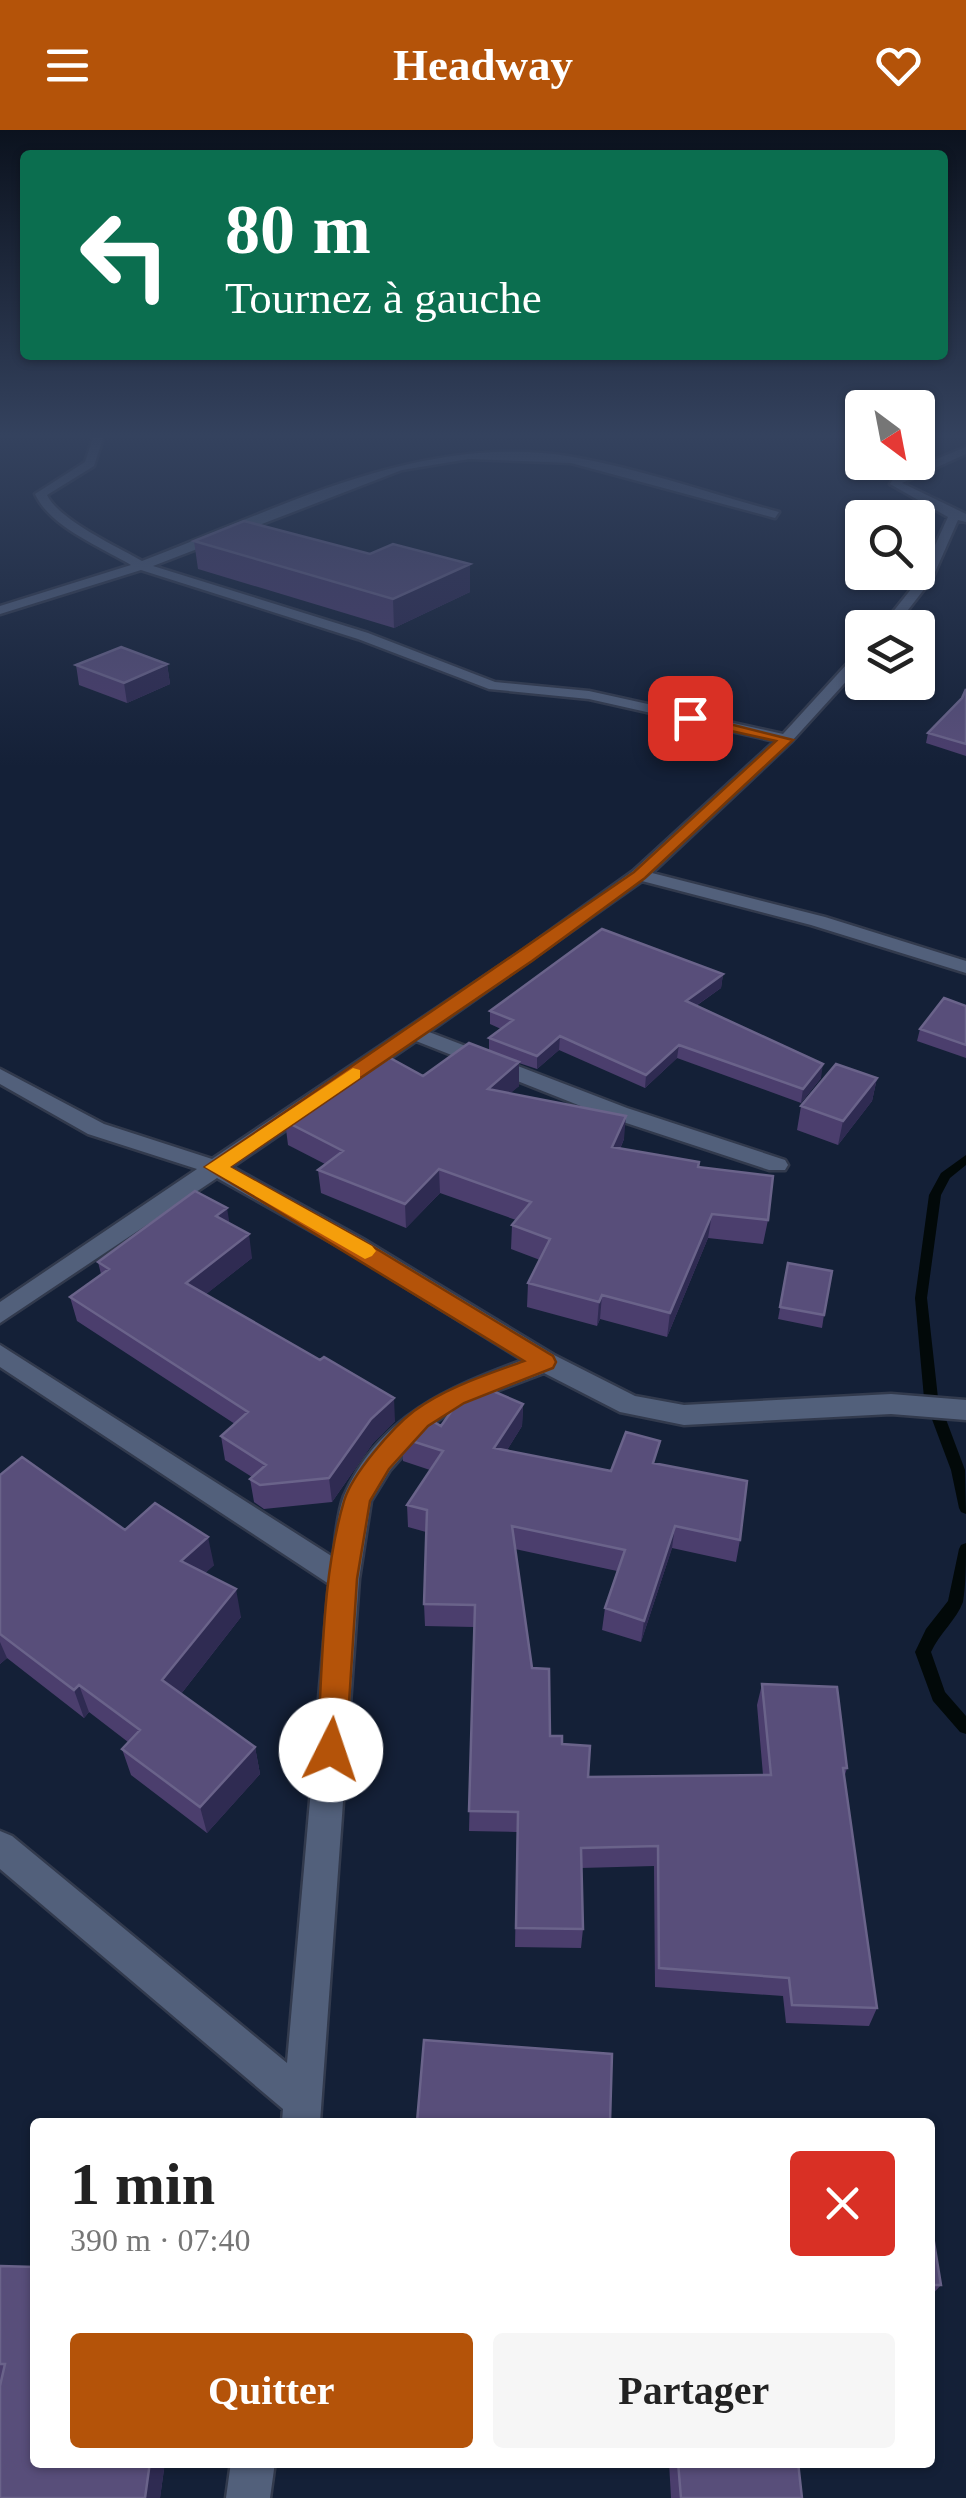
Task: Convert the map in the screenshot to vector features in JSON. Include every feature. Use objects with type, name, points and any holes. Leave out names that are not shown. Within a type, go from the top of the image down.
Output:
[{"type":"street","points":[[107,546],[141,566],[364,636],[494,686],[588,696],[786,740]]},
{"type":"street","points":[[0,610],[194,546]]},
{"type":"street","points":[[901,610],[926,579],[944,546]]},
{"type":"street","points":[[0,1314],[639,875],[786,740],[845,675]]},
{"type":"street","points":[[639,875],[818,921],[966,967]]},
{"type":"street","points":[[414,1033],[619,1113],[777,1164]]},
{"type":"street","points":[[0,1075],[96,1129],[215,1167],[355,1245],[544,1362],[629,1404],[684,1414],[891,1404],[966,1410]]},
{"type":"street","points":[[0,1354],[344,1579]]},
{"type":"street","points":[[303,2112],[344,1579],[357,1499],[380,1462],[419,1420],[456,1396],[544,1362]]},
{"type":"street","points":[[0,1847],[303,2112]]},
{"type":"street","points":[[248,2498],[252,2468]]},
{"type":"building","points":[[209,546],[338,546],[370,554],[399,546],[470,564],[393,599]]},
{"type":"building","points":[[121,647],[167,664],[124,683],[76,665]]},
{"type":"building","points":[[966,689],[966,744],[928,733],[962,698]]},
{"type":"building","points":[[602,929],[723,974],[686,1001],[823,1064],[803,1089],[679,1045],[646,1075],[560,1036],[537,1056],[489,1038],[513,1020],[490,1011]]},
{"type":"building","points":[[944,998],[966,1006],[966,1045],[920,1029]]},
{"type":"building","points":[[469,1043],[519,1062],[488,1089],[626,1116],[612,1147],[699,1162],[698,1167],[773,1176],[768,1220],[712,1214],[670,1313],[602,1295],[599,1302],[528,1283],[550,1239],[512,1225],[531,1202],[439,1169],[405,1204],[318,1170],[343,1151],[285,1121],[329,1090],[335,1093],[390,1058],[423,1076]]},
{"type":"building","points":[[836,1064],[877,1078],[843,1121],[801,1106]]},
{"type":"building","points":[[195,1191],[227,1208],[216,1216],[249,1234],[186,1283],[394,1398],[371,1419],[329,1478],[260,1485],[250,1479],[266,1465],[221,1436],[248,1412],[70,1297],[109,1269],[98,1262]]},
{"type":"building","points":[[788,1263],[832,1271],[824,1315],[780,1307]]},
{"type":"building","points":[[472,1382],[523,1404],[494,1448],[611,1471],[626,1432],[660,1441],[653,1463],[747,1481],[740,1540],[675,1526],[644,1621],[605,1608],[625,1550],[512,1526],[532,1668],[549,1669],[550,1736],[562,1736],[562,1744],[590,1746],[588,1777],[771,1775],[762,1684],[837,1687],[847,1768],[843,1768],[877,2008],[792,2005],[789,1978],[659,1968],[658,1846],[581,1848],[583,1929],[516,1928],[518,1812],[469,1811],[475,1605],[424,1604],[427,1510],[407,1505],[443,1451],[402,1438],[422,1415],[441,1426]]},
{"type":"building","points":[[22,1457],[125,1530],[155,1503],[208,1537],[181,1561],[236,1589],[162,1680],[255,1747],[200,1807],[122,1749],[140,1730],[79,1685],[74,1690],[0,1634],[0,1475]]},
{"type":"building","points":[[424,2040],[612,2054],[610,2118],[417,2118]]},
{"type":"building","points":[[935,2248],[941,2285],[935,2285]]},
{"type":"building","points":[[0,2266],[30,2267],[30,2468],[149,2468],[145,2498],[0,2498],[0,2386],[5,2364],[0,2364]]},
{"type":"building","points":[[678,2468],[799,2468],[802,2498],[681,2498]]},
{"type":"waterway","points":[[966,1159],[945,1176],[935,1195],[921,1298],[931,1398],[958,1470],[966,1508]]},
{"type":"waterway","points":[[966,1549],[955,1603],[931,1634],[923,1652],[939,1696],[966,1727]]},
{"type":"slow traffic","points":[[353,1074],[215,1167],[365,1251]]},
{"type":"route","points":[[331,1750],[344,1579],[357,1499],[380,1462],[419,1420],[456,1396],[544,1362],[355,1245],[215,1167],[526,957],[639,875],[786,740],[690,718]]}]
